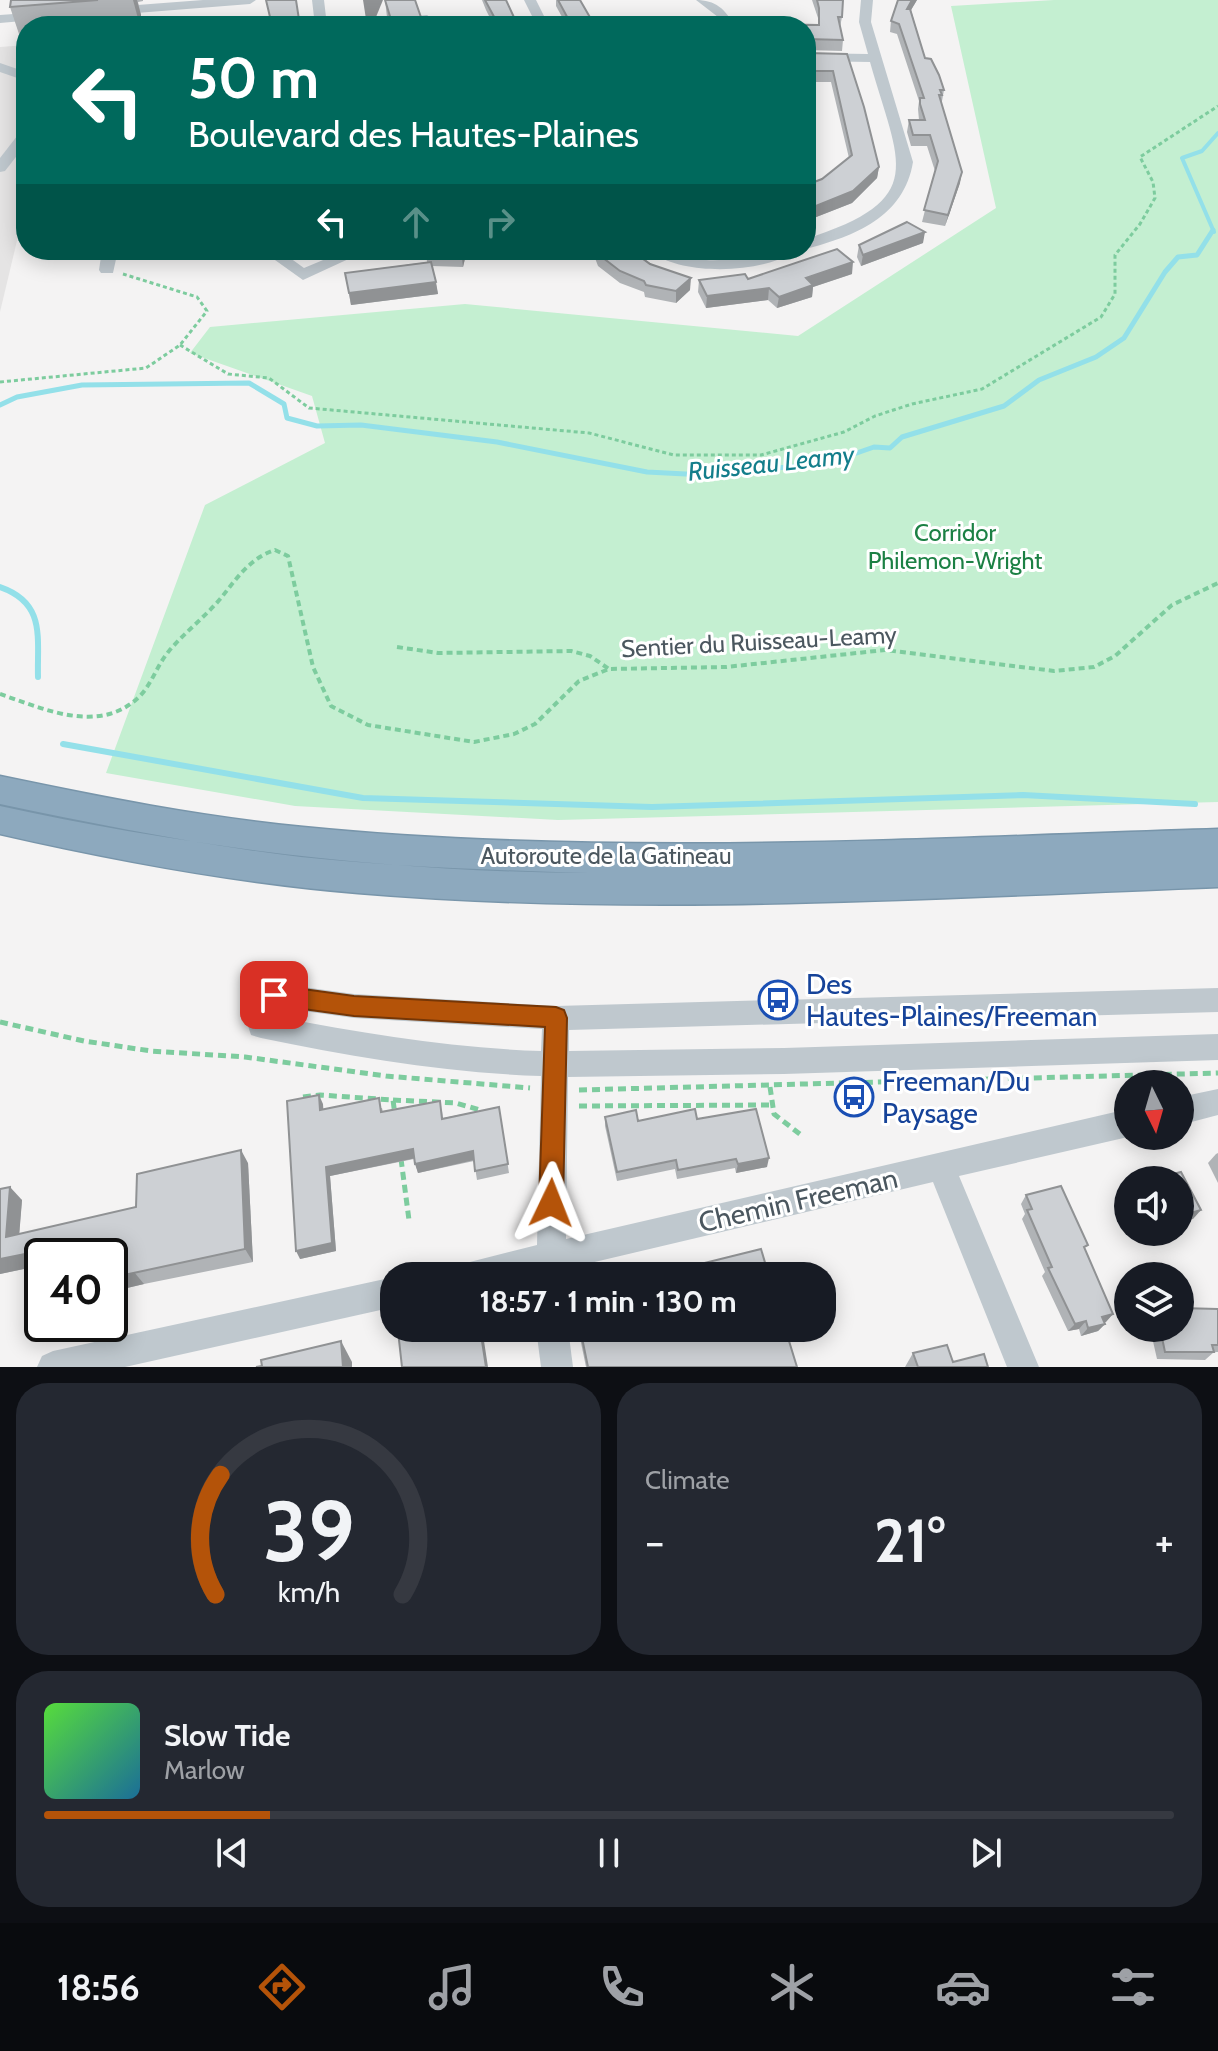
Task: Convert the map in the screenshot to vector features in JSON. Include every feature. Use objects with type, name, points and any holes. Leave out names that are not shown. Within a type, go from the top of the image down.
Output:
[{"type":"highway","name":"Autoroute de la Gatineau","points":[[0,790],[106,813],[219,832],[362,848],[477,856],[692,858],[1218,844]]},
{"type":"highway","name":"Autoroute de la Gatineau","points":[[0,820],[212,861],[357,878],[479,886],[704,888],[1218,872]]},
{"type":"street","points":[[95,12],[250,0]]},
{"type":"street","points":[[702,0],[723,16]]},
{"type":"street","points":[[816,241],[841,233],[879,214],[905,180],[906,162],[865,22],[867,0]]},
{"type":"street","points":[[20,16],[59,14]]},
{"type":"street","points":[[816,57],[874,58]]},
{"type":"street","points":[[0,168],[16,151]]},
{"type":"street","points":[[107,270],[108,260]]},
{"type":"street","points":[[283,260],[303,275],[337,260]]},
{"type":"street","points":[[683,260],[722,265],[756,260]]},
{"type":"street","points":[[1218,1000],[556,1018],[354,1006],[274,995],[261,1026],[376,1049],[496,1062],[555,1064],[784,1061],[1218,1047]]},
{"type":"street","points":[[550,1262],[556,1018]]},
{"type":"street","points":[[1194,1108],[1218,1102]]},
{"type":"street","name":"Chemin Freeman","points":[[570,1262],[1114,1126]]},
{"type":"street","points":[[941,1167],[1023,1367]]},
{"type":"street","points":[[53,1367],[380,1295]]},
{"type":"street","points":[[554,1342],[557,1367]]},
{"type":"path","points":[[180,345],[228,374],[269,378],[309,408],[589,433],[674,455],[761,455],[844,432],[875,416],[912,404],[982,389],[1101,317],[1115,294],[1115,255],[1140,224],[1155,198],[1153,182],[1140,157],[1154,145],[1218,109]]},
{"type":"path","points":[[0,382],[146,368],[180,345],[207,311],[197,297],[143,278],[107,270]]},
{"type":"path","name":"Sentier du Ruisseau-Leamy","points":[[0,694],[77,718],[124,710],[145,690],[168,651],[217,604],[249,565],[263,553],[275,550],[286,554],[291,563],[293,587],[320,686],[336,710],[368,725],[474,742],[495,739],[535,724],[579,681],[609,669],[726,667],[885,650],[1054,671],[1077,670],[1106,662],[1172,605],[1218,583]]},
{"type":"path","name":"Sentier du Ruisseau-Leamy","points":[[397,647],[438,653],[571,651],[590,656],[609,669]]},
{"type":"path","points":[[0,1022],[84,1041],[151,1051],[245,1057],[386,1076],[530,1088]]},
{"type":"path","points":[[579,1090],[1218,1073]]},
{"type":"path","points":[[770,1087],[774,1114],[801,1135]]},
{"type":"path","points":[[303,1097],[320,1095],[456,1103],[480,1110]]},
{"type":"path","points":[[393,1100],[397,1130]]},
{"type":"path","points":[[579,1106],[772,1105]]},
{"type":"path","points":[[399,1145],[409,1220]]},
{"type":"shaded area","points":[[16,46],[16,245],[0,312],[0,47]]},
{"type":"green space","name":"Corridor Philemon-Wright","points":[[1054,0],[1218,0],[1218,802],[558,820],[295,806],[106,773],[205,505],[325,443],[312,396],[190,353],[210,327],[465,304],[798,336],[996,208],[951,6]]},
{"type":"building","points":[[11,0],[98,0],[10,7]]},
{"type":"building","points":[[266,0],[296,0],[298,16],[270,16]]},
{"type":"building","points":[[385,0],[415,0],[421,16],[390,16]]},
{"type":"building","points":[[485,0],[506,0],[513,16],[494,16]]},
{"type":"building","points":[[558,0],[580,0],[589,16],[567,16]]},
{"type":"building","points":[[817,0],[843,0],[842,17],[838,17],[843,40],[816,39]]},
{"type":"building","points":[[898,0],[912,0],[907,9],[910,9],[925,58],[931,59],[944,90],[940,90],[942,95],[939,95],[962,172],[948,215],[924,210],[938,161],[930,135],[913,135],[909,120],[925,120],[920,104],[920,98],[924,98],[899,24],[891,21]]},
{"type":"building","points":[[816,53],[847,54],[879,167],[853,191],[816,206],[816,181],[852,155],[833,71],[816,71]]},
{"type":"building","points":[[907,222],[925,232],[863,255],[859,245]]},
{"type":"building","points":[[837,249],[853,262],[806,278],[813,285],[779,297],[769,288],[707,296],[699,280],[745,274],[748,279],[804,260],[816,260],[816,256]]},
{"type":"building","points":[[606,260],[645,260],[691,278],[676,291],[646,285],[644,281],[620,271]]},
{"type":"building","points":[[431,262],[436,282],[349,293],[345,273]]},
{"type":"building","points":[[319,1095],[320,1110],[379,1098],[381,1112],[440,1101],[442,1119],[499,1107],[508,1164],[475,1171],[473,1151],[415,1164],[413,1149],[326,1167],[332,1243],[296,1251],[287,1101]]},
{"type":"building","points":[[695,1109],[697,1119],[756,1109],[769,1158],[738,1164],[736,1159],[678,1170],[676,1160],[617,1172],[605,1117],[636,1110],[638,1121]]},
{"type":"building","points":[[241,1150],[245,1249],[128,1274],[128,1238],[24,1238],[24,1254],[0,1259],[0,1189],[10,1187],[6,1237],[136,1207],[137,1174]]},
{"type":"building","points":[[1061,1186],[1088,1245],[1084,1247],[1113,1314],[1102,1317],[1105,1324],[1088,1328],[1086,1321],[1075,1324],[1048,1268],[1052,1267],[1027,1210],[1032,1209],[1026,1195]]},
{"type":"building","points":[[1194,1197],[1201,1210],[1194,1212]]},
{"type":"building","points":[[761,1249],[765,1262],[709,1262]]},
{"type":"building","points":[[1194,1308],[1218,1309],[1218,1345],[1212,1345],[1214,1352],[1165,1352],[1163,1342],[1194,1342]]},
{"type":"building","points":[[341,1341],[343,1367],[256,1367],[262,1366],[261,1360]]},
{"type":"building","points":[[399,1342],[482,1342],[486,1367],[402,1367]]},
{"type":"building","points":[[583,1342],[789,1342],[797,1367],[588,1367]]},
{"type":"building","points":[[947,1345],[953,1362],[984,1354],[988,1367],[918,1367],[913,1353]]},
{"type":"waterway","name":"Ruisseau Leamy","points":[[1214,232],[1182,158],[1202,151],[1218,133]]},
{"type":"waterway","name":"Ruisseau Leamy","points":[[0,405],[17,397],[82,385],[249,383],[284,404],[287,418],[317,426],[361,425],[497,442],[647,472],[705,475],[828,463],[874,447],[890,448],[902,437],[1004,406],[1039,380],[1096,357],[1124,338],[1165,272],[1178,257],[1197,255],[1213,230]]},
{"type":"waterway","points":[[0,587],[15,594],[32,612],[38,635],[38,677]]},
{"type":"waterway","points":[[63,744],[363,798],[652,807],[1023,795],[1195,804]]},
{"type":"place","name":"Des Hautes-Plaines/Freeman","points":[[778,1000]]},
{"type":"place","name":"Freeman/Du Paysage","points":[[854,1097]]},
{"type":"route","points":[[274,995],[354,1006],[556,1018],[551,1203]]}]
